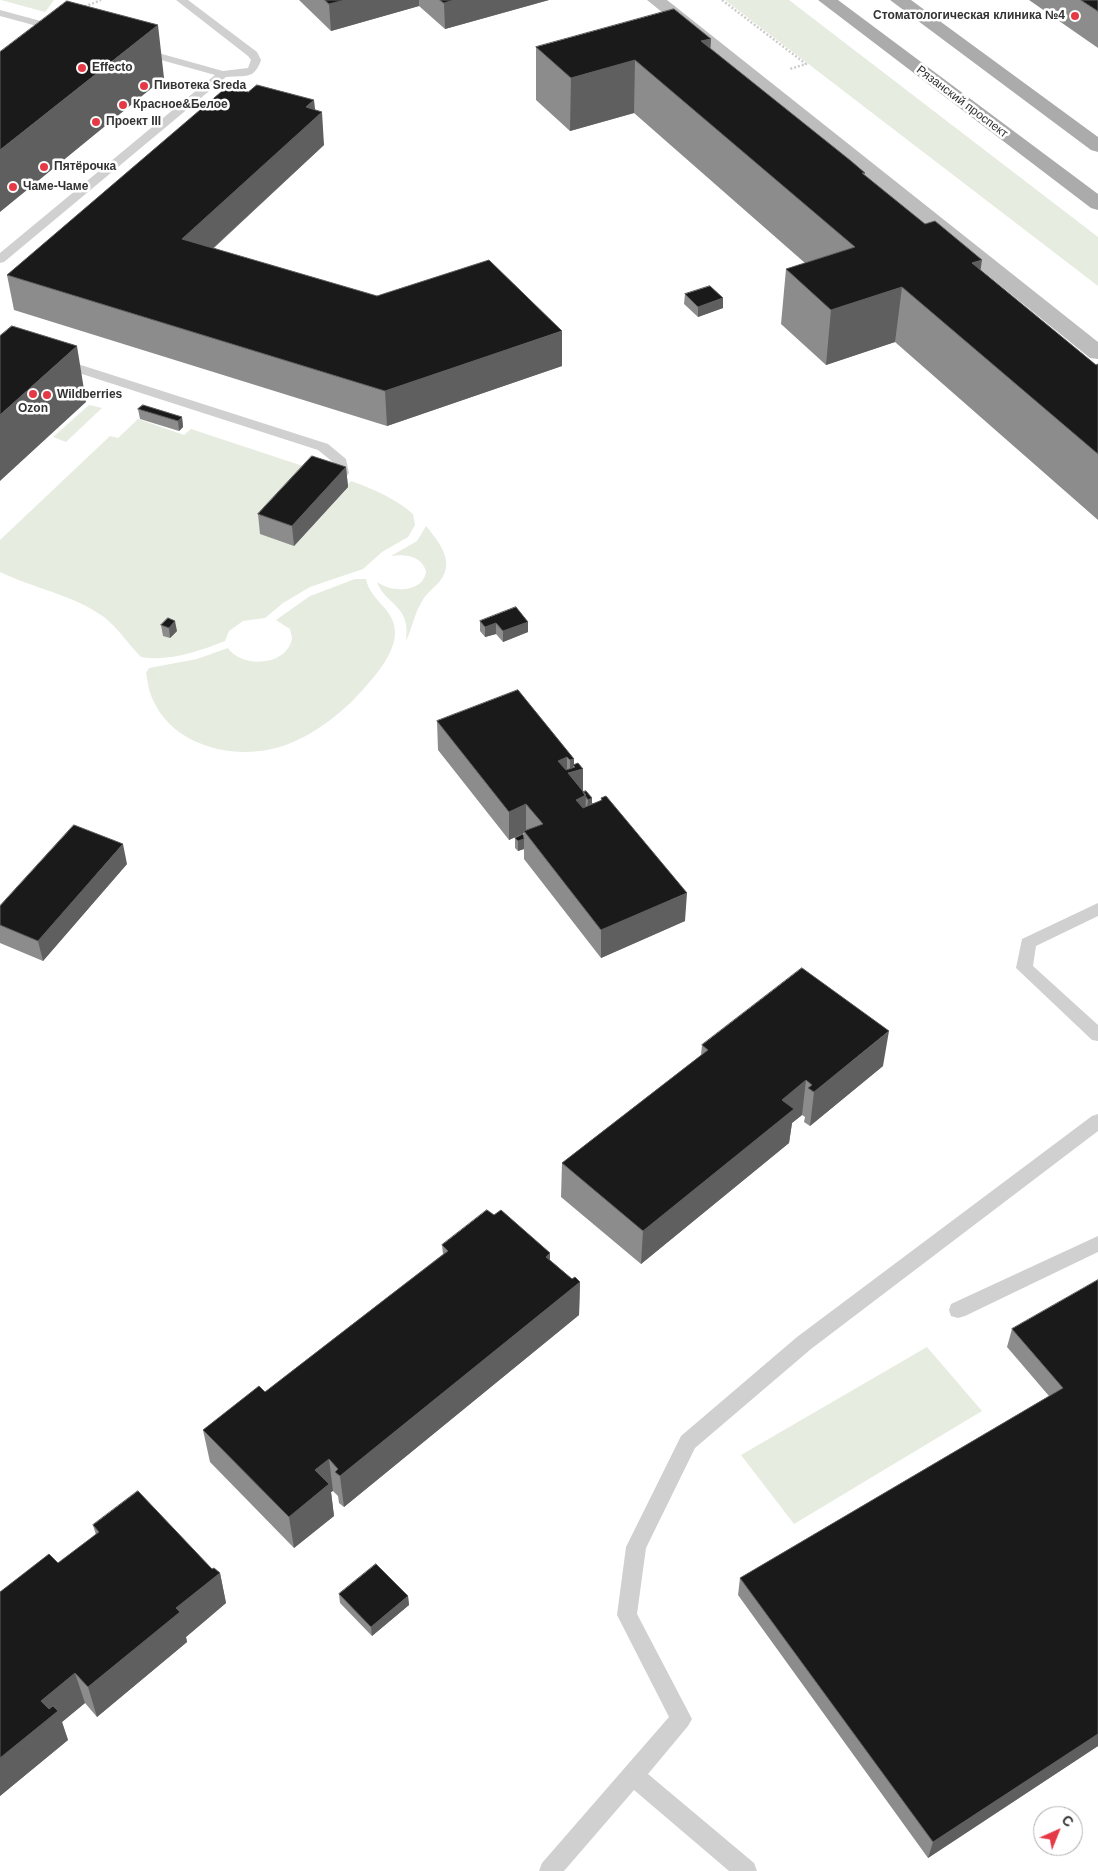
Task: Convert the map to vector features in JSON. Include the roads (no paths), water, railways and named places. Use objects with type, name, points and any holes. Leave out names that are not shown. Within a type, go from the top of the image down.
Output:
[{"type":"main road","name":"Рязанский проспект","points":[[827,0],[1098,204]]},
{"type":"main road","points":[[899,0],[1098,146]]},
{"type":"street","points":[[656,0],[1098,353]]},
{"type":"street","points":[[1034,302],[1098,335]]},
{"type":"lane","points":[[128,48],[223,74],[252,71],[256,60],[253,54],[181,0]]},
{"type":"lane","points":[[0,13],[72,32]]},
{"type":"lane","points":[[0,259],[223,74]]},
{"type":"lane","points":[[48,359],[323,448],[340,462],[342,473],[334,482]]},
{"type":"lane","points":[[1098,909],[1028,943],[1024,968],[1098,1035]]},
{"type":"lane","points":[[550,1871],[680,1719],[627,1615],[636,1547],[688,1442],[804,1343],[1098,1121]]},
{"type":"lane","points":[[958,1310],[1098,1244]]},
{"type":"lane","points":[[632,1775],[746,1871]]},
{"type":"place","name":"Стоматологическая клиника №4","points":[[1075,16]]},
{"type":"place","name":"Effecto","points":[[82,68]]},
{"type":"place","name":"Пивотека Sreda","points":[[144,86]]},
{"type":"place","name":"Красное&Белое","points":[[123,105]]},
{"type":"place","name":"Проект III","points":[[96,122]]},
{"type":"place","name":"Пятёрочка","points":[[44,167]]},
{"type":"place","name":"Чаме-Чаме","points":[[13,187]]},
{"type":"place","name":"Ozon","points":[[33,394]]},
{"type":"place","name":"Wildberries","points":[[47,395]]}]
